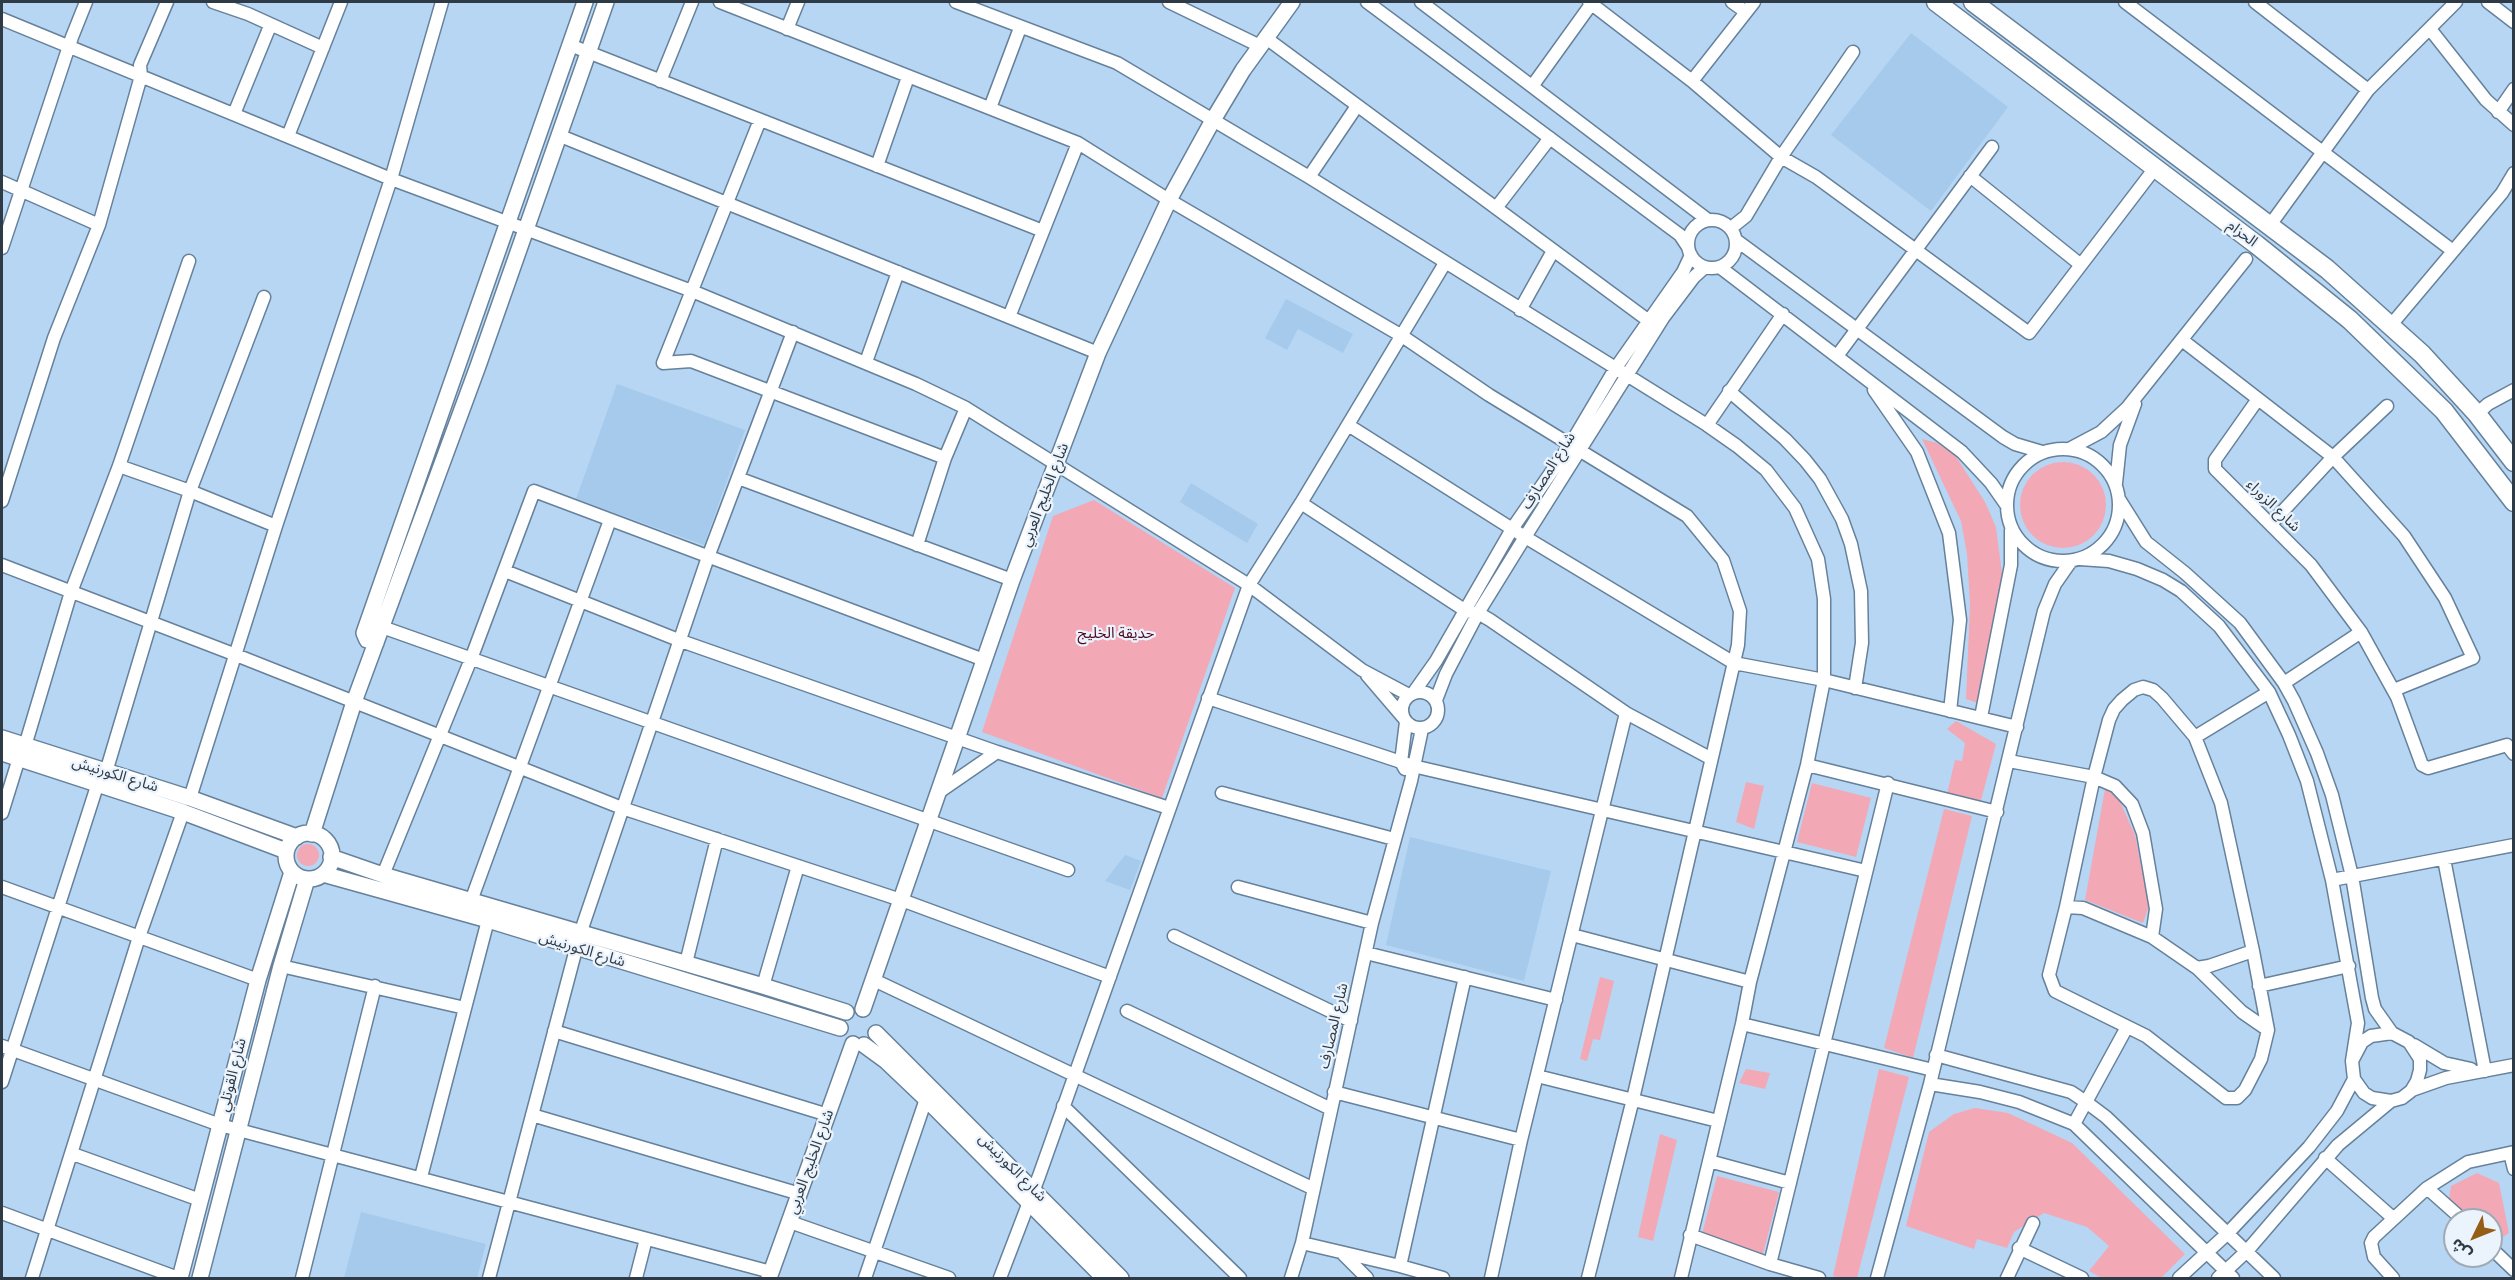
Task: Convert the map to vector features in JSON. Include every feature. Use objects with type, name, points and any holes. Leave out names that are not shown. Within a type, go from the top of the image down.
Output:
[{"type":"main road","name":"الحزام","points":[[1936,2],[2319,293],[2379,346],[2444,411],[2514,502]]},
{"type":"main road","points":[[1973,2],[2327,269],[2391,325],[2477,414],[2514,462]]},
{"type":"street","points":[[2,248],[69,46],[86,2]]},
{"type":"street","points":[[2,501],[54,338],[99,225],[141,76],[140,65],[167,2]]},
{"type":"street","points":[[213,2],[248,14],[270,26],[323,48]]},
{"type":"street","points":[[248,14],[252,2]]},
{"type":"street","points":[[288,136],[341,2]]},
{"type":"street","points":[[190,798],[276,526],[392,179],[442,2]]},
{"type":"street","points":[[376,643],[367,639],[364,633],[585,2]]},
{"type":"street","points":[[304,835],[324,840],[328,845],[331,857],[327,870],[323,874],[300,876],[287,862],[286,851],[304,835],[478,366],[606,2]]},
{"type":"street","points":[[660,81],[692,2]]},
{"type":"street","points":[[720,2],[1078,143],[1169,201],[1402,336],[1489,395],[1687,516],[1723,560],[1740,611],[1738,645],[1710,758],[1633,1099],[1587,1278]]},
{"type":"street","points":[[787,29],[798,2]]},
{"type":"street","points":[[956,2],[1117,63],[1309,177],[1707,425],[1766,470],[1796,508],[1818,559],[1824,599],[1824,680],[1807,765],[1750,982],[1681,1278]]},
{"type":"street","points":[[1168,2],[1263,42],[1358,106],[1649,321]]},
{"type":"street","points":[[1367,2],[1680,235],[1697,263],[1705,267],[1721,268],[1962,452],[1991,483],[2007,506]]},
{"type":"street","points":[[1425,2],[1708,220]]},
{"type":"street","points":[[1533,85],[1590,2],[1692,81],[1781,157],[1815,177],[2029,333],[2155,168]]},
{"type":"street","points":[[1732,2],[1746,12]]},
{"type":"street","points":[[1692,81],[1754,2]]},
{"type":"street","points":[[2125,2],[2453,251]]},
{"type":"street","points":[[2255,2],[2368,90]]},
{"type":"street","points":[[2270,225],[2368,90],[2456,2]]},
{"type":"street","points":[[2488,2],[2514,22]]},
{"type":"street","name":"شارع الخليج العربي","points":[[863,1009],[1012,580],[1098,353],[1169,201],[1213,120],[1289,4]]},
{"type":"street","points":[[2,19],[392,179],[692,291],[866,362],[966,408],[1249,585],[1362,670],[1412,694],[1426,693],[1436,700],[1437,718],[1422,729],[1407,764]]},
{"type":"street","points":[[234,114],[270,26]]},
{"type":"street","points":[[990,108],[1020,28]]},
{"type":"street","points":[[2430,29],[2498,112],[2514,125]]},
{"type":"street","points":[[570,45],[1043,231]]},
{"type":"street","points":[[1721,268],[1732,258],[1734,234],[1781,157],[1853,52]]},
{"type":"street","points":[[877,166],[908,77]]},
{"type":"street","points":[[2498,112],[2514,89]]},
{"type":"street","points":[[1309,177],[1358,106]]},
{"type":"street","points":[[759,120],[663,363],[691,361],[945,458]]},
{"type":"street","points":[[558,135],[1098,353]]},
{"type":"street","points":[[1496,208],[1550,138]]},
{"type":"street","points":[[1009,317],[1078,143]]},
{"type":"street","points":[[1837,356],[1992,147]]},
{"type":"street","points":[[2391,325],[2502,193],[2514,173]]},
{"type":"street","points":[[1970,176],[2081,265]]},
{"type":"street","points":[[2,182],[99,225]]},
{"type":"street","points":[[1407,764],[1402,705],[1472,612],[1512,529],[1575,448],[1649,321],[1683,272],[1691,232],[1701,222],[1721,221],[1734,234],[1856,328],[2003,437],[2028,449],[2042,452]]},
{"type":"street","points":[[1520,310],[1553,251]]},
{"type":"street","points":[[2069,449],[2101,432],[2141,393],[2246,259]]},
{"type":"street","points":[[2,813],[71,592],[119,466],[189,261]]},
{"type":"street","points":[[1000,1278],[1249,585],[1445,263]]},
{"type":"street","points":[[1620,372],[1694,277],[1705,267]]},
{"type":"street","points":[[866,362],[898,273]]},
{"type":"street","points":[[106,772],[190,491],[264,297]]},
{"type":"street","points":[[1707,425],[1783,314]]},
{"type":"street","points":[[489,1278],[579,941],[708,557],[793,332]]},
{"type":"street","points":[[2182,340],[2333,457],[2383,511],[2416,554],[2445,598],[2473,658],[2394,690]]},
{"type":"street","points":[[1866,380],[1917,452],[1949,533],[1960,620],[1950,711]]},
{"type":"street","points":[[2477,414],[2488,404],[2514,390]]},
{"type":"street","points":[[1729,391],[1785,438],[1805,460],[1820,479],[1842,519],[1851,544],[1861,591],[1862,643],[1856,688]]},
{"type":"street","points":[[2116,484],[2122,438],[2131,411],[2141,393]]},
{"type":"street","name":"شارع الزوراء","points":[[2258,399],[2215,460],[2215,469],[2311,565],[2361,632],[2394,690],[2422,765],[2428,768],[2507,746],[2514,754]]},
{"type":"street","points":[[2271,524],[2333,457],[2386,406]]},
{"type":"street","points":[[917,545],[945,458],[966,408]]},
{"type":"street","points":[[1348,425],[1512,529],[1734,663],[1824,680],[2017,727]]},
{"type":"street","name":"شارع المصارف","points":[[1436,700],[1472,612],[1525,537],[1575,448]]},
{"type":"street","points":[[1981,717],[2011,565],[2013,542],[2007,506],[2009,490],[2016,474],[2027,461],[2042,452],[2056,449],[2069,449],[2095,458],[2105,467],[2116,484],[2120,499],[2146,542],[2186,573],[2240,623],[2284,683],[2317,753],[2332,795],[2352,876],[2375,1009],[2392,1033],[2444,1064],[2485,1071]]},
{"type":"street","points":[[119,466],[190,491],[276,526]]},
{"type":"street","points":[[738,478],[1012,580]]},
{"type":"street","points":[[383,875],[471,659],[534,491],[984,660]]},
{"type":"street","points":[[1877,1278],[1930,1084],[2010,761],[2044,611],[2055,584],[2076,560],[2102,546],[2113,532],[2119,516],[2120,499]]},
{"type":"street","points":[[1301,503],[1626,712],[1710,758]]},
{"type":"street","points":[[471,901],[610,520]]},
{"type":"street","points":[[2010,523],[2018,538],[2038,555],[2054,560],[2109,561],[2137,568],[2181,591],[2218,626],[2269,692],[2289,735],[2309,789],[2331,880],[2358,1023],[2352,1061],[2354,1079],[2364,1093],[2372,1098],[2391,1101]]},
{"type":"street","points":[[2,565],[622,808],[902,900],[1110,977]]},
{"type":"street","points":[[505,571],[681,641],[997,752],[1169,808]]},
{"type":"street","points":[[382,627],[1068,870]]},
{"type":"street","points":[[2284,683],[2361,632]]},
{"type":"street","points":[[1362,670],[1410,726],[1422,729]]},
{"type":"street","points":[[2143,687],[2153,690],[2163,698],[2195,736],[2221,803],[2268,1030],[2261,1059],[2237,1098],[2226,1098],[2146,1036],[2055,992],[2049,975],[2094,777],[2114,709],[2134,690],[2143,687]]},
{"type":"street","points":[[2195,736],[2269,692]]},
{"type":"street","points":[[1208,698],[1407,764],[1603,809],[1694,833],[1866,871]]},
{"type":"street","points":[[1491,1278],[1521,1140],[1626,712]]},
{"type":"street","name":"شارع الكورنيش","points":[[2,738],[22,752],[98,786],[183,812],[286,851]]},
{"type":"street","name":"شارع الكورنيش","points":[[2,753],[22,752],[106,772],[304,835]]},
{"type":"street","points":[[939,792],[997,752]]},
{"type":"street","points":[[2010,761],[2094,777],[2115,786],[2132,804],[2143,833],[2156,909],[2152,937]]},
{"type":"street","name":"شارع المصارف","points":[[1291,1278],[1302,1243],[1312,1188],[1372,923],[1411,781],[1407,764]]},
{"type":"street","points":[[1807,765],[1888,783],[1997,812]]},
{"type":"street","points":[[1770,1264],[1888,783]]},
{"type":"street","points":[[2,1082],[7,1048],[58,908],[98,786]]},
{"type":"street","points":[[1222,793],[1394,839]]},
{"type":"street","points":[[32,1278],[49,1231],[139,937],[183,812]]},
{"type":"street","points":[[686,963],[717,839]]},
{"type":"street","points":[[2331,880],[2514,845]]},
{"type":"street","name":"شارع الكورنيش","points":[[331,857],[471,901],[579,941],[840,1028]]},
{"type":"street","points":[[2444,859],[2485,1071]]},
{"type":"street","points":[[763,986],[798,866]]},
{"type":"street","name":"شارع الكورنيش","points":[[323,874],[488,920],[686,963],[846,1012]]},
{"type":"street","name":"شارع القوتلي","points":[[200,1278],[281,966],[300,876]]},
{"type":"street","name":"شارع القوتلي","points":[[179,1278],[258,980],[300,876]]},
{"type":"street","points":[[2,887],[258,980]]},
{"type":"street","points":[[1238,887],[1372,923]]},
{"type":"street","points":[[2066,907],[2083,908],[2152,937],[2197,968],[2242,1012],[2268,1030]]},
{"type":"street","points":[[421,1177],[488,920]]},
{"type":"street","points":[[1572,934],[1750,982]]},
{"type":"street","points":[[1174,936],[1351,1021]]},
{"type":"street","points":[[2197,968],[2253,951]]},
{"type":"street","points":[[1366,953],[1556,1000]]},
{"type":"street","points":[[281,966],[465,1008]]},
{"type":"street","points":[[2259,986],[2349,966]]},
{"type":"street","points":[[1400,1266],[1465,977]]},
{"type":"street","points":[[874,980],[1312,1188]]},
{"type":"street","points":[[302,1278],[375,986]]},
{"type":"street","points":[[852,1009],[863,1009],[874,1017],[876,1033],[872,1039],[858,1045],[844,1038],[840,1022],[846,1012],[852,1009]]},
{"type":"street","points":[[1126,1011],[1331,1109]]},
{"type":"street","points":[[1742,1024],[1933,1070]]},
{"type":"street","points":[[2074,1124],[2127,1027]]},
{"type":"street","points":[[554,1031],[828,1115]]},
{"type":"street","name":"شارع الكورنيش","points":[[876,1033],[1030,1196],[1100,1276]]},
{"type":"street","points":[[2352,1061],[2356,1051],[2371,1036],[2392,1033]]},
{"type":"street","points":[[2409,1042],[2420,1059],[2417,1081],[2411,1091]]},
{"type":"street","name":"شارع الخليج العربي","points":[[770,1275],[828,1115],[858,1045]]},
{"type":"street","name":"شارع الكورنيش","points":[[858,1045],[886,1060],[1121,1278]]},
{"type":"street","points":[[7,1048],[220,1125],[421,1177],[770,1275]]},
{"type":"street","points":[[1936,1055],[2071,1092],[2106,1117],[2274,1278]]},
{"type":"street","points":[[1930,1084],[1980,1092],[2019,1102],[2074,1124],[2207,1251],[2226,1276],[2325,1158],[2362,1123],[2391,1101],[2446,1078],[2514,1065]]},
{"type":"street","points":[[1537,1076],[1718,1121]]},
{"type":"street","points":[[2179,1278],[2228,1233],[2309,1147],[2337,1112],[2354,1079]]},
{"type":"street","points":[[1334,1092],[1521,1140]]},
{"type":"street","points":[[865,1278],[926,1099]]},
{"type":"street","points":[[1063,1106],[1240,1278]]},
{"type":"street","points":[[532,1115],[800,1194]]},
{"type":"street","points":[[2393,1278],[2378,1263],[2372,1252],[2374,1237],[2392,1218],[2427,1188],[2468,1162],[2512,1153],[2514,1169]]},
{"type":"street","points":[[73,1154],[200,1200]]},
{"type":"street","points":[[2325,1158],[2392,1218]]},
{"type":"street","points":[[1709,1161],[1790,1183]]},
{"type":"street","points":[[2427,1188],[2450,1208]]},
{"type":"street","points":[[2,1213],[179,1278]]},
{"type":"street","points":[[790,1222],[949,1278]]},
{"type":"street","points":[[2007,1278],[2019,1248],[2033,1223]]},
{"type":"street","points":[[1690,1235],[1770,1264],[1819,1278]]},
{"type":"street","points":[[636,1278],[646,1239]]},
{"type":"street","points":[[1302,1243],[1443,1278]]},
{"type":"street","points":[[2019,1248],[2082,1278]]},
{"type":"street","points":[[1342,1253],[1367,1278]]},
{"type":"street","points":[[2503,1259],[2514,1270]]},
{"type":"shaded area","points":[[1911,33],[2008,107],[1931,211],[1831,135]]},
{"type":"shaded area","points":[[1286,299],[1353,334],[1343,353],[1298,329],[1287,350],[1265,338]]},
{"type":"shaded area","points":[[617,384],[745,430],[704,545],[576,499]]},
{"type":"shaded area","points":[[1191,483],[1258,524],[1247,543],[1180,502]]},
{"type":"shaded area","points":[[1410,837],[1551,871],[1524,981],[1386,945]]},
{"type":"shaded area","points":[[1125,855],[1141,861],[1130,890],[1105,881]]},
{"type":"shaded area","points":[[361,1212],[486,1244],[477,1278],[344,1278]]},
{"type":"green space","points":[[1922,439],[1937,443],[1955,455],[1985,502],[1996,527],[2002,574],[1980,704],[1966,699],[1970,605],[1967,554],[1961,521]]},
{"type":"green space","points":[[2063,462],[2087,469],[2099,481],[2106,505],[2099,529],[2087,541],[2063,548],[2039,541],[2027,529],[2020,505],[2027,481],[2039,469]]},
{"type":"green space","name":"حديقة الخليج","points":[[1094,500],[1235,588],[1162,798],[982,732],[1053,516]]},
{"type":"green space","points":[[1956,721],[1996,744],[1980,804],[1947,794],[1955,760],[1962,761],[1965,743],[1947,729]]},
{"type":"green space","points":[[1746,782],[1764,786],[1754,829],[1736,822]]},
{"type":"green space","points":[[1812,783],[1871,798],[1856,857],[1797,842]]},
{"type":"green space","points":[[2105,789],[2117,795],[2135,835],[2149,906],[2143,923],[2085,900]]},
{"type":"green space","points":[[1944,809],[1972,816],[1913,1058],[1884,1048]]},
{"type":"green space","points":[[308,844],[316,847],[319,855],[316,863],[308,866],[300,863],[297,855],[300,847]]},
{"type":"green space","points":[[1600,977],[1614,981],[1600,1040],[1593,1039],[1587,1061],[1580,1059]]},
{"type":"green space","points":[[1746,1069],[1770,1073],[1765,1089],[1739,1083]]},
{"type":"green space","points":[[1879,1069],[1909,1077],[1857,1278],[1840,1278],[1833,1276]]},
{"type":"green space","points":[[1975,1108],[2008,1113],[2072,1143],[2185,1254],[2161,1278],[2102,1278],[2089,1271],[2109,1246],[2087,1227],[2044,1213],[2014,1232],[2007,1248],[1977,1239],[1974,1249],[1906,1226],[1929,1132],[1954,1114]]},
{"type":"green space","points":[[1660,1134],[1677,1140],[1653,1241],[1638,1237]]},
{"type":"green space","points":[[2477,1173],[2499,1183],[2509,1233],[2503,1237],[2503,1208],[2459,1208],[2449,1198],[2451,1186]]},
{"type":"green space","points":[[1717,1176],[1779,1192],[1763,1254],[1701,1238]]}]
